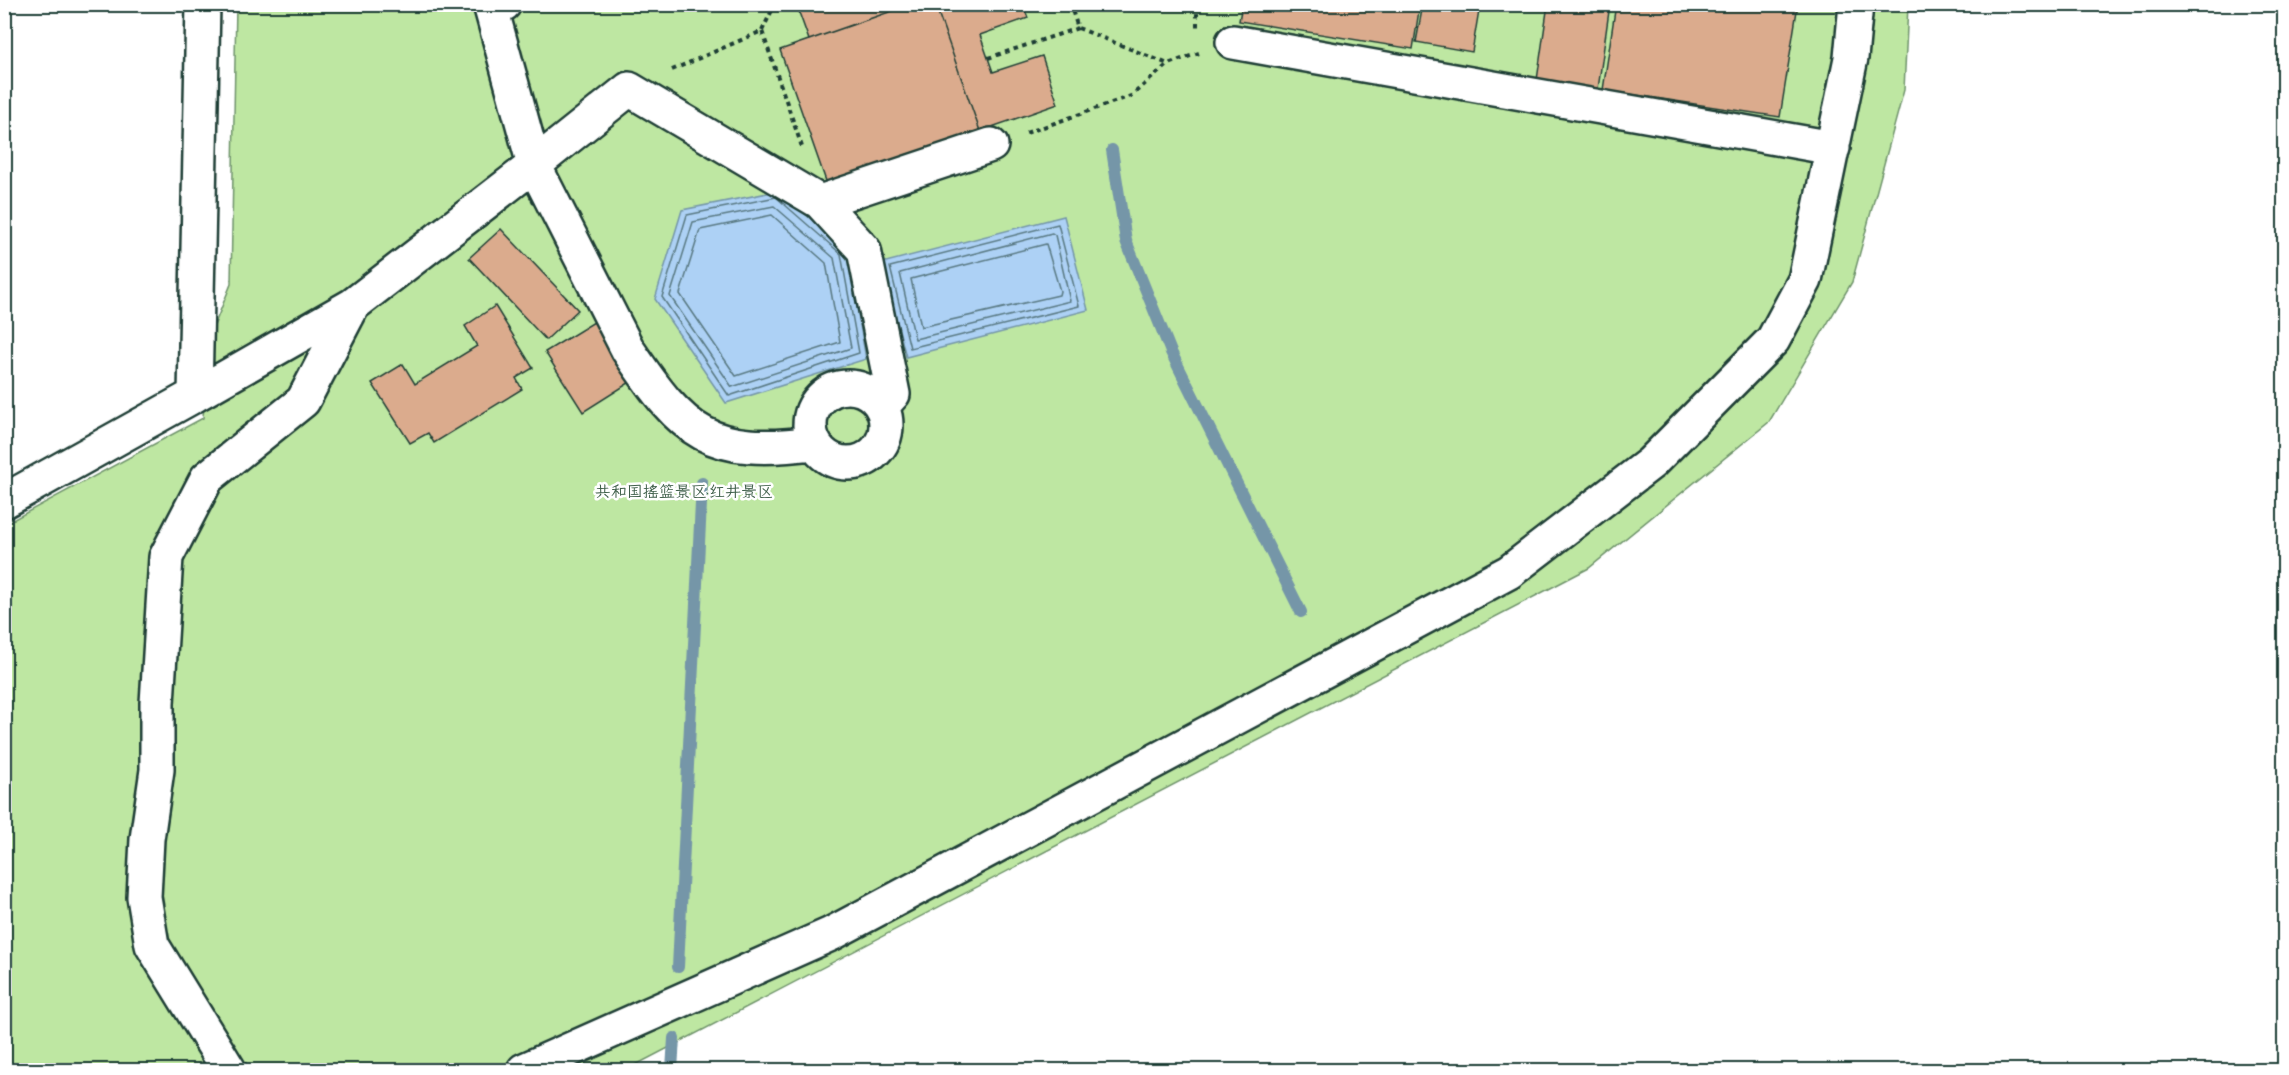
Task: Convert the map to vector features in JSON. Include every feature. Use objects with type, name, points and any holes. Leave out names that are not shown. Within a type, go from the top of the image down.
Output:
[{"type":"street","points":[[195,395],[202,4]]},
{"type":"street","points":[[504,4],[490,8],[534,165],[628,350],[646,377],[701,435],[726,444],[749,448],[814,443]]},
{"type":"street","points":[[524,1071],[831,934],[1509,572],[1651,463],[1773,340],[1805,280],[1851,58],[1856,4]]},
{"type":"street","points":[[1233,42],[1833,148]]},
{"type":"street","points":[[4,501],[353,305],[630,89],[820,202],[864,250],[893,394],[882,406]]},
{"type":"street","points":[[820,202],[991,145]]},
{"type":"street","points":[[229,1071],[152,945],[144,897],[147,839],[157,770],[157,703],[166,557],[207,478],[303,401],[353,305]]},
{"type":"street","points":[[843,387],[858,388],[871,395],[882,406],[886,420],[885,435],[878,449],[867,458],[852,463],[837,461],[824,455],[814,443],[809,429],[811,414],[817,401],[829,392],[843,387]]},
{"type":"path","points":[[630,89],[762,31],[775,4]]},
{"type":"path","points":[[1070,4],[1078,28]]},
{"type":"path","points":[[988,58],[1078,28],[1168,64]]},
{"type":"path","points":[[762,31],[802,148]]},
{"type":"path","points":[[991,145],[1131,96],[1168,64],[1233,42]]},
{"type":"green space","name":"共和国摇篮景区·红井景区","points":[[236,5],[1908,5],[1904,90],[1852,282],[1769,422],[1589,568],[626,1070],[5,1070],[5,524],[203,418],[208,341],[231,284]]},
{"type":"water","points":[[778,191],[847,250],[866,359],[726,403],[655,299],[682,210]]},
{"type":"water","points":[[1064,216],[1088,310],[906,357],[882,263]]},
{"type":"building","points":[[796,4],[912,4],[809,40]]},
{"type":"building","points":[[912,4],[935,4],[980,131],[827,184],[780,50]]},
{"type":"building","points":[[935,4],[1023,4],[1028,18],[980,35],[988,58],[993,72],[1042,56],[1058,104],[980,131]]},
{"type":"building","points":[[1242,4],[1420,4],[1413,49],[1239,21]]},
{"type":"building","points":[[1423,4],[1480,4],[1472,52],[1416,42]]},
{"type":"building","points":[[1548,4],[1610,4],[1598,89],[1537,80]]},
{"type":"building","points":[[1616,4],[1798,4],[1780,117],[1603,90]]},
{"type":"building","points":[[501,229],[578,310],[546,340],[469,258]]},
{"type":"building","points":[[495,306],[533,368],[516,378],[522,389],[434,443],[428,433],[410,443],[372,383],[403,364],[415,384],[477,346],[465,326]]},
{"type":"building","points":[[594,322],[632,381],[583,412],[545,352]]},
{"type":"waterway","points":[[1112,150],[1126,241],[1171,352],[1301,612]]},
{"type":"waterway","points":[[678,967],[702,483]]},
{"type":"waterway","points":[[672,1070],[674,1038]]}]
